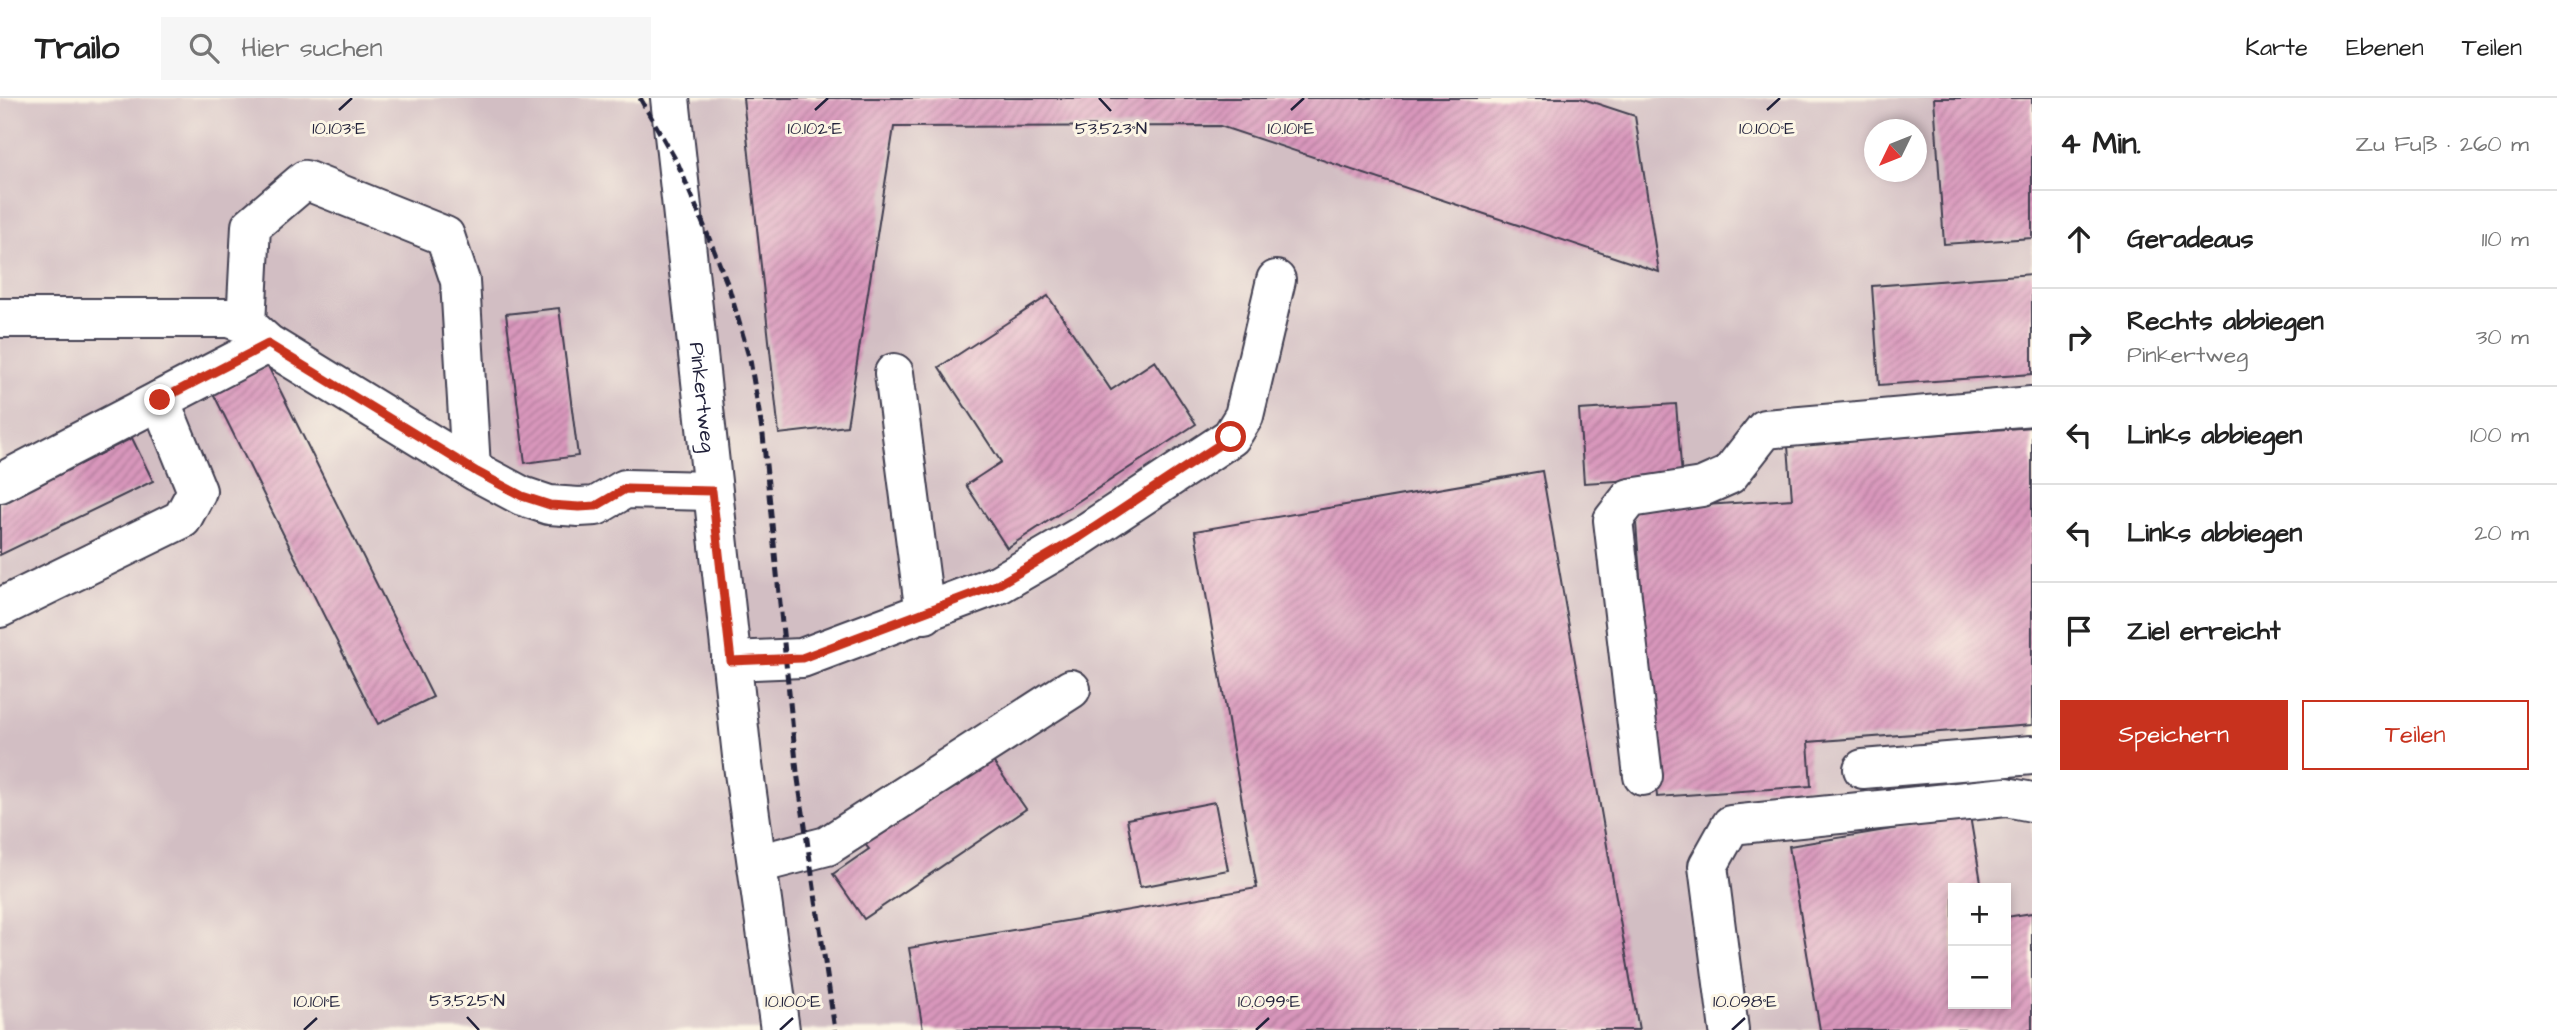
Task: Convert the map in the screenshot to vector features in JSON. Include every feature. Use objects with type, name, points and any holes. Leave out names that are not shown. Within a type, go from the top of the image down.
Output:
[{"type":"street","name":"Pinkertweg","points":[[670,98],[731,661],[780,1030]]},
{"type":"street","points":[[257,334],[251,226],[305,180],[445,236],[460,281],[471,468]]},
{"type":"street","points":[[731,661],[802,658],[925,614],[1010,578],[1080,537],[1231,437],[1244,416],[1276,280]]},
{"type":"street","points":[[0,318],[211,318],[257,334],[471,468],[522,496],[550,505],[596,506],[625,489],[712,491]]},
{"type":"street","points":[[0,483],[160,400],[257,334]]},
{"type":"street","points":[[894,373],[925,614]]},
{"type":"street","points":[[0,608],[182,519],[197,491],[160,400]]},
{"type":"street","points":[[1643,776],[1613,520],[1621,506],[1630,498],[1702,487],[1729,475],[1765,429],[2032,406]]},
{"type":"street","points":[[757,864],[827,846],[1070,689]]},
{"type":"street","points":[[1863,769],[2032,755]]},
{"type":"street","points":[[1729,1030],[1708,866],[1731,825],[2006,797],[2032,802]]},
{"type":"shaded area","points":[[0,98],[2032,98],[2032,1030],[0,1030]]},
{"type":"building","points":[[743,98],[1580,98],[1635,116],[1659,272],[1220,126],[894,127],[847,426],[779,434]]},
{"type":"building","points":[[1934,98],[2032,98],[2032,238],[1944,244]]},
{"type":"building","points":[[2032,274],[2032,374],[1879,385],[1872,286]]},
{"type":"building","points":[[1048,296],[1111,390],[1155,361],[1196,424],[1007,548],[966,485],[1001,462],[939,367]]},
{"type":"building","points":[[559,308],[578,456],[525,463],[506,314]]},
{"type":"building","points":[[268,366],[433,697],[378,724],[213,393]]},
{"type":"building","points":[[1676,404],[1682,477],[1584,483],[1579,410]]},
{"type":"building","points":[[2032,427],[2032,725],[1808,742],[1811,786],[1657,797],[1635,510],[1792,499],[1788,446]]},
{"type":"building","points":[[132,438],[153,481],[0,555],[0,503]]},
{"type":"building","points":[[1542,471],[1639,1030],[923,1030],[909,948],[1257,888],[1195,531]]},
{"type":"building","points":[[990,757],[1026,809],[864,919],[833,874],[869,849],[864,843]]},
{"type":"building","points":[[1215,802],[1228,870],[1140,887],[1127,819]]},
{"type":"building","points":[[1970,816],[1981,883],[1948,883],[1948,1009],[2011,1009],[2011,916],[2032,913],[2032,1030],[1820,1030],[1789,846]]},
{"type":"railway","points":[[640,98],[678,164],[729,288],[750,360],[763,435],[797,772],[835,1030]]},
{"type":"route","points":[[160,400],[268,344],[477,472],[522,496],[550,505],[579,507],[596,506],[625,489],[712,491],[731,661],[802,658],[999,584],[1080,537],[1231,437]]}]
